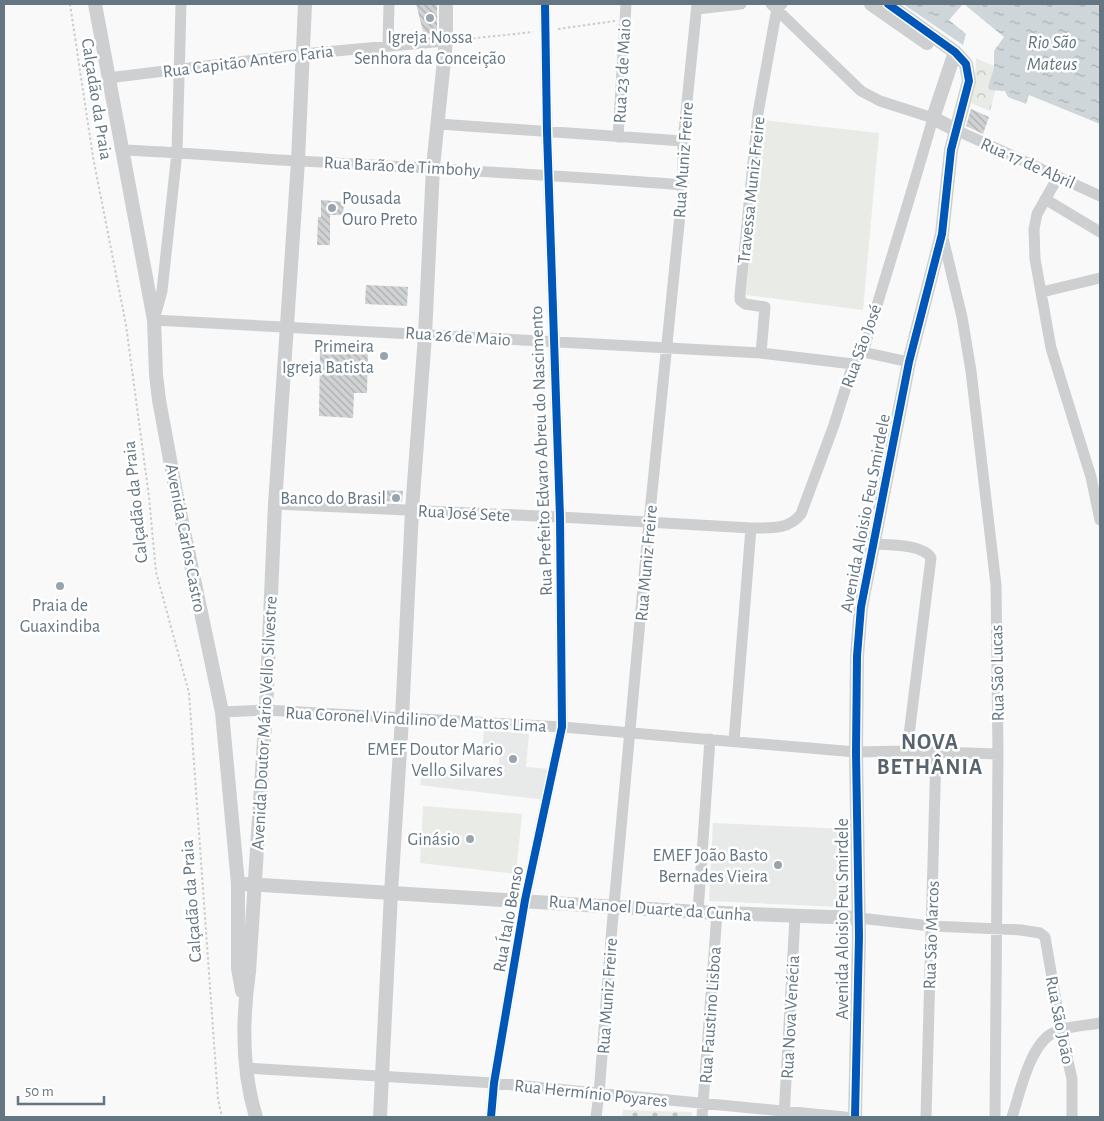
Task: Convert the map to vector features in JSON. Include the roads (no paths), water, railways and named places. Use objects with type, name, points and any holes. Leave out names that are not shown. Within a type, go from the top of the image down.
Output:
[{"type":"street","points":[[95,4],[154,320]]},
{"type":"street","name":"Avenida Carlos Castro","points":[[181,4],[177,152],[162,291],[154,320],[156,375],[180,512],[222,712],[238,884],[238,968],[244,1007]]},
{"type":"street","name":"Avenida Doutor Mário Vello Silvestre","points":[[256,1117],[250,1098],[246,1068],[244,1007],[249,972],[266,710],[274,504],[298,161],[305,4]]},
{"type":"street","points":[[388,45],[389,4]]},
{"type":"street","points":[[380,1117],[412,510],[425,335],[434,167],[446,41],[446,4]]},
{"type":"street","name":"Rua Prefeito Edvaro Abreu do Nascimento","points":[[545,4],[548,174],[560,518],[562,727]]},
{"type":"street","name":"Rua 23 de Maio","points":[[618,137],[626,4]]},
{"type":"street","points":[[697,6],[741,4]]},
{"type":"street","points":[[870,4],[958,59]]},
{"type":"street","points":[[777,5],[860,92],[880,101],[933,118],[956,130],[969,81],[958,59],[888,4]]},
{"type":"street","name":"Travessa Muniz Freire","points":[[761,353],[764,307],[745,304],[740,300],[740,295],[758,113],[777,5]]},
{"type":"street","name":"Rua Muniz Freire","points":[[596,1117],[649,522],[683,185],[683,141],[697,6]]},
{"type":"street","name":"Rua Capitão Antero Faria","points":[[108,78],[302,54],[446,41]]},
{"type":"street","points":[[933,118],[958,59]]},
{"type":"street","name":"Rua São José","points":[[774,528],[796,521],[801,514],[834,425],[853,364],[863,352],[933,118]]},
{"type":"street","points":[[439,124],[683,141]]},
{"type":"street","name":"Rua 17 de Abril","points":[[956,130],[1100,196]]},
{"type":"street","name":"Avenida Aloisio Feu Smirdele","points":[[855,1117],[859,918],[856,752],[857,656],[861,607],[909,362],[942,234],[947,175],[956,130]]},
{"type":"street","name":"Rua Barão de Timbohy","points":[[121,150],[548,174],[683,185]]},
{"type":"street","points":[[1058,177],[1037,214],[1034,228],[1035,259],[1051,348],[1095,475],[1100,520]]},
{"type":"street","name":"Rua 17 de Abril","points":[[1046,199],[1100,232]]},
{"type":"street","name":"Rua São Lucas","points":[[942,234],[962,317],[971,371],[996,585],[998,754],[995,1117]]},
{"type":"street","points":[[1042,292],[1100,278]]},
{"type":"street","name":"Rua 26 de Maio","points":[[154,320],[761,353],[853,364]]},
{"type":"street","points":[[863,352],[909,362]]},
{"type":"street","name":"Rua José Sete","points":[[274,504],[774,528]]},
{"type":"street","points":[[734,741],[751,528]]},
{"type":"street","points":[[872,544],[920,550],[928,553],[931,558],[907,751]]},
{"type":"street","name":"Rua Coronel Vindilino de Mattos Lima","points":[[222,712],[266,710],[562,727],[856,752],[907,751],[998,754]]},
{"type":"street","name":"Rua Ítalo Benso","points":[[491,1117],[494,1083],[525,900],[562,727]]},
{"type":"street","points":[[698,912],[710,739]]},
{"type":"street","name":"Rua São Marcos","points":[[926,1117],[936,752]]},
{"type":"street","name":"Rua Manoel Duarte da Cunha","points":[[238,884],[698,912],[859,918],[932,926],[1032,932]]},
{"type":"street","name":"Rua Faustino Lisboa","points":[[702,1117],[717,913]]},
{"type":"street","name":"Rua Nova Venécia","points":[[785,1114],[796,917]]},
{"type":"street","name":"Rua São João","points":[[1032,932],[1040,933],[1045,937],[1061,1030],[1072,1080],[1072,1117]]},
{"type":"street","points":[[1012,1117],[1031,1060],[1039,1045],[1051,1034],[1061,1030],[1100,1023]]},
{"type":"street","name":"Rua Hermínio Poyares","points":[[246,1068],[494,1083],[785,1114],[845,1117]]},
{"type":"water","points":[[903,4],[963,4],[949,20],[966,34],[963,45]]},
{"type":"water","name":"Rio São Mateus","points":[[964,4],[1100,4],[1100,124],[1029,95],[1026,104],[1008,97],[1005,91],[990,90],[988,87],[994,68],[994,51],[1004,37]]},
{"type":"place","name":"Igreja Nossa Senhora da Conceição","points":[[430,18]]},
{"type":"place","name":"Pousada Ouro Preto","points":[[332,208]]},
{"type":"place","name":"Primeira Igreja Batista","points":[[384,356]]},
{"type":"place","name":"Banco do Brasil","points":[[396,498]]},
{"type":"place","name":"Praia de Guaxindiba","points":[[60,586]]},
{"type":"place","name":"EMEF Doutor Mario Vello Silvares","points":[[513,759]]},
{"type":"place","name":"Ginásio","points":[[470,839]]},
{"type":"place","name":"EMEF João Basto Bernades Vieira","points":[[778,865]]},
{"type":"district","name":"NOVA BETHÂNIA","points":[[930,754]]}]
